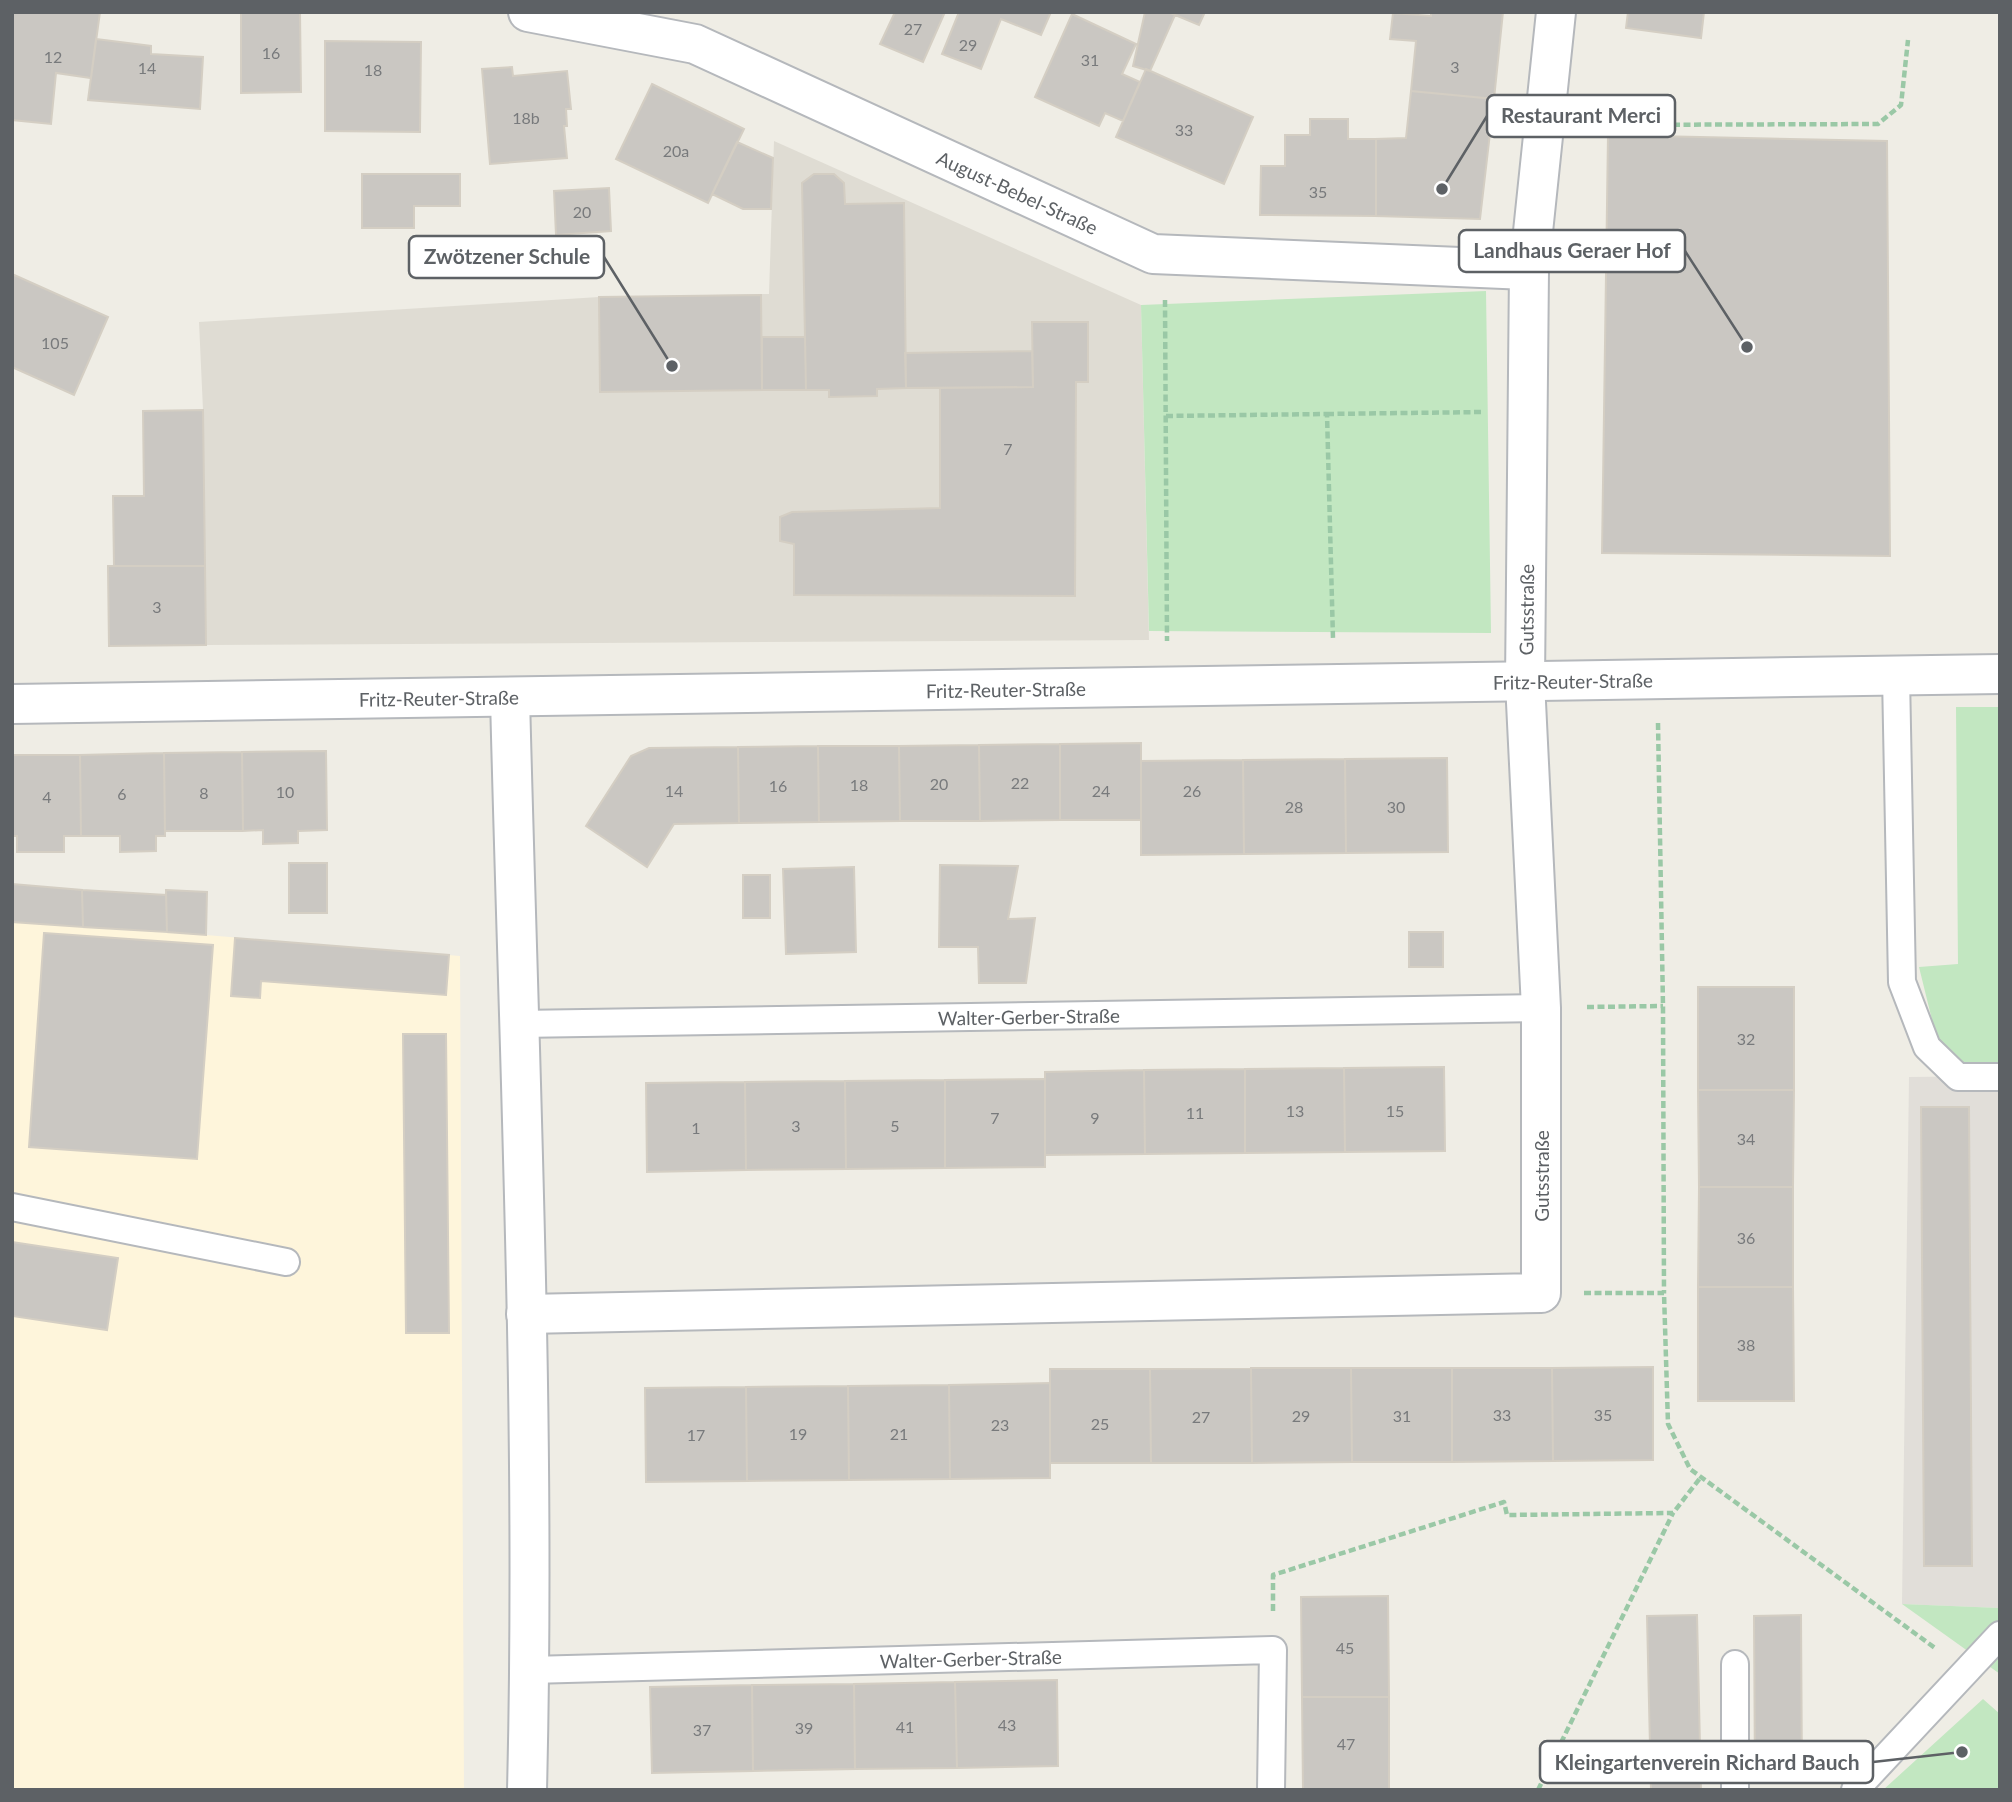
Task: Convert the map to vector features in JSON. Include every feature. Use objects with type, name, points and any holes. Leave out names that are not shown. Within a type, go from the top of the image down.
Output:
[{"type":"street","name":"August-Bebel-Straße","points":[[528,12],[695,44],[1153,254],[1529,270]]},
{"type":"street","name":"Gutsstraße","points":[[1541,1293],[1541,1008],[1525,682],[1529,270],[1556,12]]},
{"type":"street","name":"Fritz-Reuter-Straße","points":[[12,704],[2000,674]]},
{"type":"street","points":[[510,697],[526,1314],[530,1670],[527,1790]]},
{"type":"street","points":[[526,1314],[1541,1293]]},
{"type":"lane","points":[[1896,676],[1902,982],[1927,1047],[1958,1077],[2000,1077]]},
{"type":"lane","name":"Walter-Gerber-Straße","points":[[518,1024],[1541,1008]]},
{"type":"lane","points":[[12,1207],[286,1262]]},
{"type":"lane","points":[[1856,1790],[2000,1635]]},
{"type":"lane","points":[[1271,1790],[1273,1650]]},
{"type":"lane","name":"Walter-Gerber-Straße","points":[[530,1670],[1273,1650]]},
{"type":"lane","points":[[1735,1664],[1735,1790]]},
{"type":"path","points":[[1545,125],[1878,124],[1901,105],[1908,40]]},
{"type":"path","points":[[1165,254],[1168,687]]},
{"type":"path","points":[[1166,416],[1528,411]]},
{"type":"path","points":[[1326,414],[1334,686]]},
{"type":"path","points":[[1657,680],[1668,1424],[1690,1469],[1967,1672]]},
{"type":"path","points":[[1541,1008],[1663,1006]]},
{"type":"path","points":[[1541,1293],[1664,1293]]},
{"type":"path","points":[[1538,1790],[1673,1513],[1701,1477]]},
{"type":"path","points":[[1273,1650],[1273,1575],[1504,1502],[1507,1515],[1673,1513]]},
{"type":"shaded area","points":[[774,141],[1141,305],[1149,640],[206,645],[199,322],[599,297],[769,294]]},
{"type":"shaded area","points":[[12,922],[460,956],[464,1790],[12,1790]]},
{"type":"shaded area","points":[[2000,1076],[2000,1608],[1902,1604],[1909,1077]]},
{"type":"green space","points":[[1486,291],[1491,633],[1149,631],[1141,305]]},
{"type":"green space","points":[[1956,707],[2000,707],[2000,1075],[1963,1063],[1937,1040],[1919,967],[1958,964]]},
{"type":"green space","points":[[1902,1604],[2000,1608],[2000,1674]]},
{"type":"green space","points":[[1983,1699],[2000,1714],[2000,1790],[1883,1790]]},
{"type":"building","points":[[12,12],[100,12],[91,78],[56,73],[51,124],[12,120]]},
{"type":"building","points":[[241,12],[300,12],[301,92],[241,93]]},
{"type":"building","points":[[895,12],[945,12],[923,62],[880,44]]},
{"type":"building","points":[[959,12],[1051,12],[1041,35],[1001,19],[981,69],[942,54]]},
{"type":"building","points":[[1145,12],[1168,12],[1175,15],[1150,71],[1133,66]]},
{"type":"building","points":[[1168,12],[1205,12],[1199,25]]},
{"type":"building","points":[[1431,12],[1503,12],[1494,99],[1411,91],[1416,41],[1390,39],[1393,13],[1431,16]]},
{"type":"building","points":[[1628,12],[1704,12],[1701,38],[1626,28]]},
{"type":"building","points":[[1072,14],[1136,44],[1122,74],[1140,82],[1123,121],[1105,113],[1099,126],[1035,97]]},
{"type":"building","points":[[96,39],[151,46],[151,54],[203,57],[200,109],[88,100]]},
{"type":"building","points":[[325,41],[421,42],[420,132],[325,131]]},
{"type":"building","points":[[512,67],[513,76],[567,71],[571,109],[566,109],[567,126],[564,126],[567,158],[490,164],[482,69]]},
{"type":"building","points":[[1146,69],[1253,117],[1224,184],[1116,137]]},
{"type":"building","points":[[652,84],[744,129],[708,203],[616,159]]},
{"type":"building","points":[[1411,91],[1494,99],[1480,219],[1376,216],[1376,139],[1406,138]]},
{"type":"building","points":[[1310,119],[1348,119],[1348,139],[1376,139],[1376,216],[1260,215],[1261,166],[1285,166],[1285,135],[1310,135]]},
{"type":"building","points":[[1608,135],[1887,141],[1890,556],[1602,553]]},
{"type":"building","points":[[737,142],[773,158],[771,209],[743,209],[712,194]]},
{"type":"building","points":[[362,174],[460,174],[460,206],[414,206],[414,228],[362,228]]},
{"type":"building","points":[[814,174],[834,174],[844,183],[845,204],[904,203],[906,388],[877,389],[877,396],[829,397],[829,390],[806,390],[802,183]]},
{"type":"building","points":[[609,188],[611,231],[556,235],[554,191]]},
{"type":"building","points":[[12,274],[108,317],[74,395],[12,367]]},
{"type":"building","points":[[761,295],[762,390],[600,392],[599,297]]},
{"type":"building","points":[[1032,322],[1088,322],[1088,382],[1076,382],[1075,596],[794,595],[794,544],[780,541],[780,517],[792,512],[940,508],[940,388],[1033,387]]},
{"type":"building","points":[[762,337],[805,337],[806,390],[762,390]]},
{"type":"building","points":[[1032,351],[1033,387],[906,388],[905,353]]},
{"type":"building","points":[[203,410],[205,566],[114,566],[113,496],[144,496],[143,411]]},
{"type":"building","points":[[108,566],[205,566],[206,645],[109,646]]},
{"type":"building","points":[[1141,743],[1141,820],[1060,820],[1060,744]]},
{"type":"building","points":[[1060,744],[1060,820],[980,821],[979,745]]},
{"type":"building","points":[[979,745],[980,821],[900,821],[899,746]]},
{"type":"building","points":[[818,746],[899,746],[900,821],[819,822]]},
{"type":"building","points":[[818,746],[819,822],[739,823],[738,747]]},
{"type":"building","points":[[738,747],[739,823],[674,824],[647,867],[586,826],[631,756],[649,748]]},
{"type":"building","points":[[326,751],[327,830],[298,831],[298,843],[263,844],[263,830],[243,831],[242,752]]},
{"type":"building","points":[[242,752],[243,831],[165,831],[164,753]]},
{"type":"building","points":[[164,753],[165,836],[156,836],[156,851],[120,852],[120,836],[81,836],[80,755]]},
{"type":"building","points":[[12,755],[80,755],[81,836],[64,836],[64,852],[17,852],[17,836],[12,836]]},
{"type":"building","points":[[1447,758],[1448,852],[1346,853],[1345,759]]},
{"type":"building","points":[[1345,759],[1346,853],[1244,854],[1243,760]]},
{"type":"building","points":[[1243,760],[1244,854],[1141,855],[1141,761]]},
{"type":"building","points":[[289,863],[327,863],[327,913],[289,913]]},
{"type":"building","points":[[940,865],[1018,866],[1008,919],[1035,918],[1026,983],[979,983],[978,947],[939,947]]},
{"type":"building","points":[[854,867],[856,952],[786,954],[783,869]]},
{"type":"building","points":[[743,875],[770,875],[770,918],[743,918]]},
{"type":"building","points":[[12,884],[82,890],[83,927],[12,922]]},
{"type":"building","points":[[82,890],[166,895],[167,932],[83,927]]},
{"type":"building","points":[[166,890],[207,892],[206,935],[167,932]]},
{"type":"building","points":[[1409,932],[1443,932],[1443,967],[1409,967]]},
{"type":"building","points":[[44,933],[213,945],[197,1159],[29,1147]]},
{"type":"building","points":[[235,938],[449,955],[446,995],[261,981],[260,998],[231,996]]},
{"type":"building","points":[[1698,987],[1794,987],[1794,1090],[1698,1090]]},
{"type":"building","points":[[403,1034],[446,1034],[449,1333],[406,1333]]},
{"type":"building","points":[[1444,1067],[1445,1151],[1345,1152],[1344,1068]]},
{"type":"building","points":[[1344,1068],[1345,1152],[1245,1153],[1245,1069]]},
{"type":"building","points":[[1245,1069],[1245,1153],[1145,1154],[1144,1070]]},
{"type":"building","points":[[1144,1070],[1145,1154],[1045,1155],[1045,1072]]},
{"type":"building","points":[[1045,1079],[1045,1167],[945,1168],[945,1080]]},
{"type":"building","points":[[945,1080],[945,1168],[846,1169],[845,1081]]},
{"type":"building","points":[[845,1081],[846,1169],[746,1170],[745,1082]]},
{"type":"building","points":[[745,1082],[746,1170],[647,1172],[646,1083]]},
{"type":"building","points":[[1698,1090],[1794,1090],[1793,1187],[1699,1187]]},
{"type":"building","points":[[1921,1107],[1969,1107],[1972,1566],[1924,1566]]},
{"type":"building","points":[[1699,1187],[1793,1187],[1793,1287],[1698,1287]]},
{"type":"building","points":[[12,1242],[118,1258],[107,1330],[12,1316]]},
{"type":"building","points":[[1698,1287],[1793,1287],[1794,1401],[1698,1401]]},
{"type":"building","points":[[1653,1367],[1653,1460],[1553,1461],[1552,1368]]},
{"type":"building","points":[[1251,1368],[1252,1463],[1151,1463],[1150,1369]]},
{"type":"building","points":[[1251,1368],[1351,1368],[1352,1462],[1252,1463]]},
{"type":"building","points":[[1351,1368],[1452,1368],[1452,1462],[1352,1462]]},
{"type":"building","points":[[1452,1368],[1552,1368],[1553,1461],[1452,1462]]},
{"type":"building","points":[[1050,1369],[1150,1369],[1151,1463],[1050,1463]]},
{"type":"building","points":[[1050,1383],[1050,1478],[950,1479],[949,1385]]},
{"type":"building","points":[[949,1385],[950,1479],[849,1480],[848,1386]]},
{"type":"building","points":[[848,1386],[849,1480],[747,1481],[746,1387]]},
{"type":"building","points":[[746,1387],[747,1481],[646,1482],[645,1388]]},
{"type":"building","points":[[1388,1596],[1389,1697],[1302,1697],[1301,1597]]},
{"type":"building","points":[[1697,1615],[1701,1790],[1651,1790],[1647,1616]]},
{"type":"building","points":[[1801,1615],[1802,1782],[1755,1782],[1754,1616]]},
{"type":"building","points":[[1057,1680],[1058,1766],[957,1768],[955,1682]]},
{"type":"building","points":[[955,1682],[957,1768],[855,1769],[854,1684]]},
{"type":"building","points":[[854,1684],[855,1769],[753,1771],[752,1685]]},
{"type":"building","points":[[752,1685],[753,1771],[652,1773],[650,1687]]},
{"type":"building","points":[[1302,1697],[1389,1697],[1389,1790],[1303,1790]]},
{"type":"place","name":"Restaurant Merci","points":[[1442,189]]},
{"type":"place","name":"Landhaus Geraer Hof","points":[[1747,347]]},
{"type":"place","name":"Zwötzener Schule","points":[[672,366]]},
{"type":"place","name":"Kleingartenverein Richard Bauch","points":[[1962,1752]]}]
